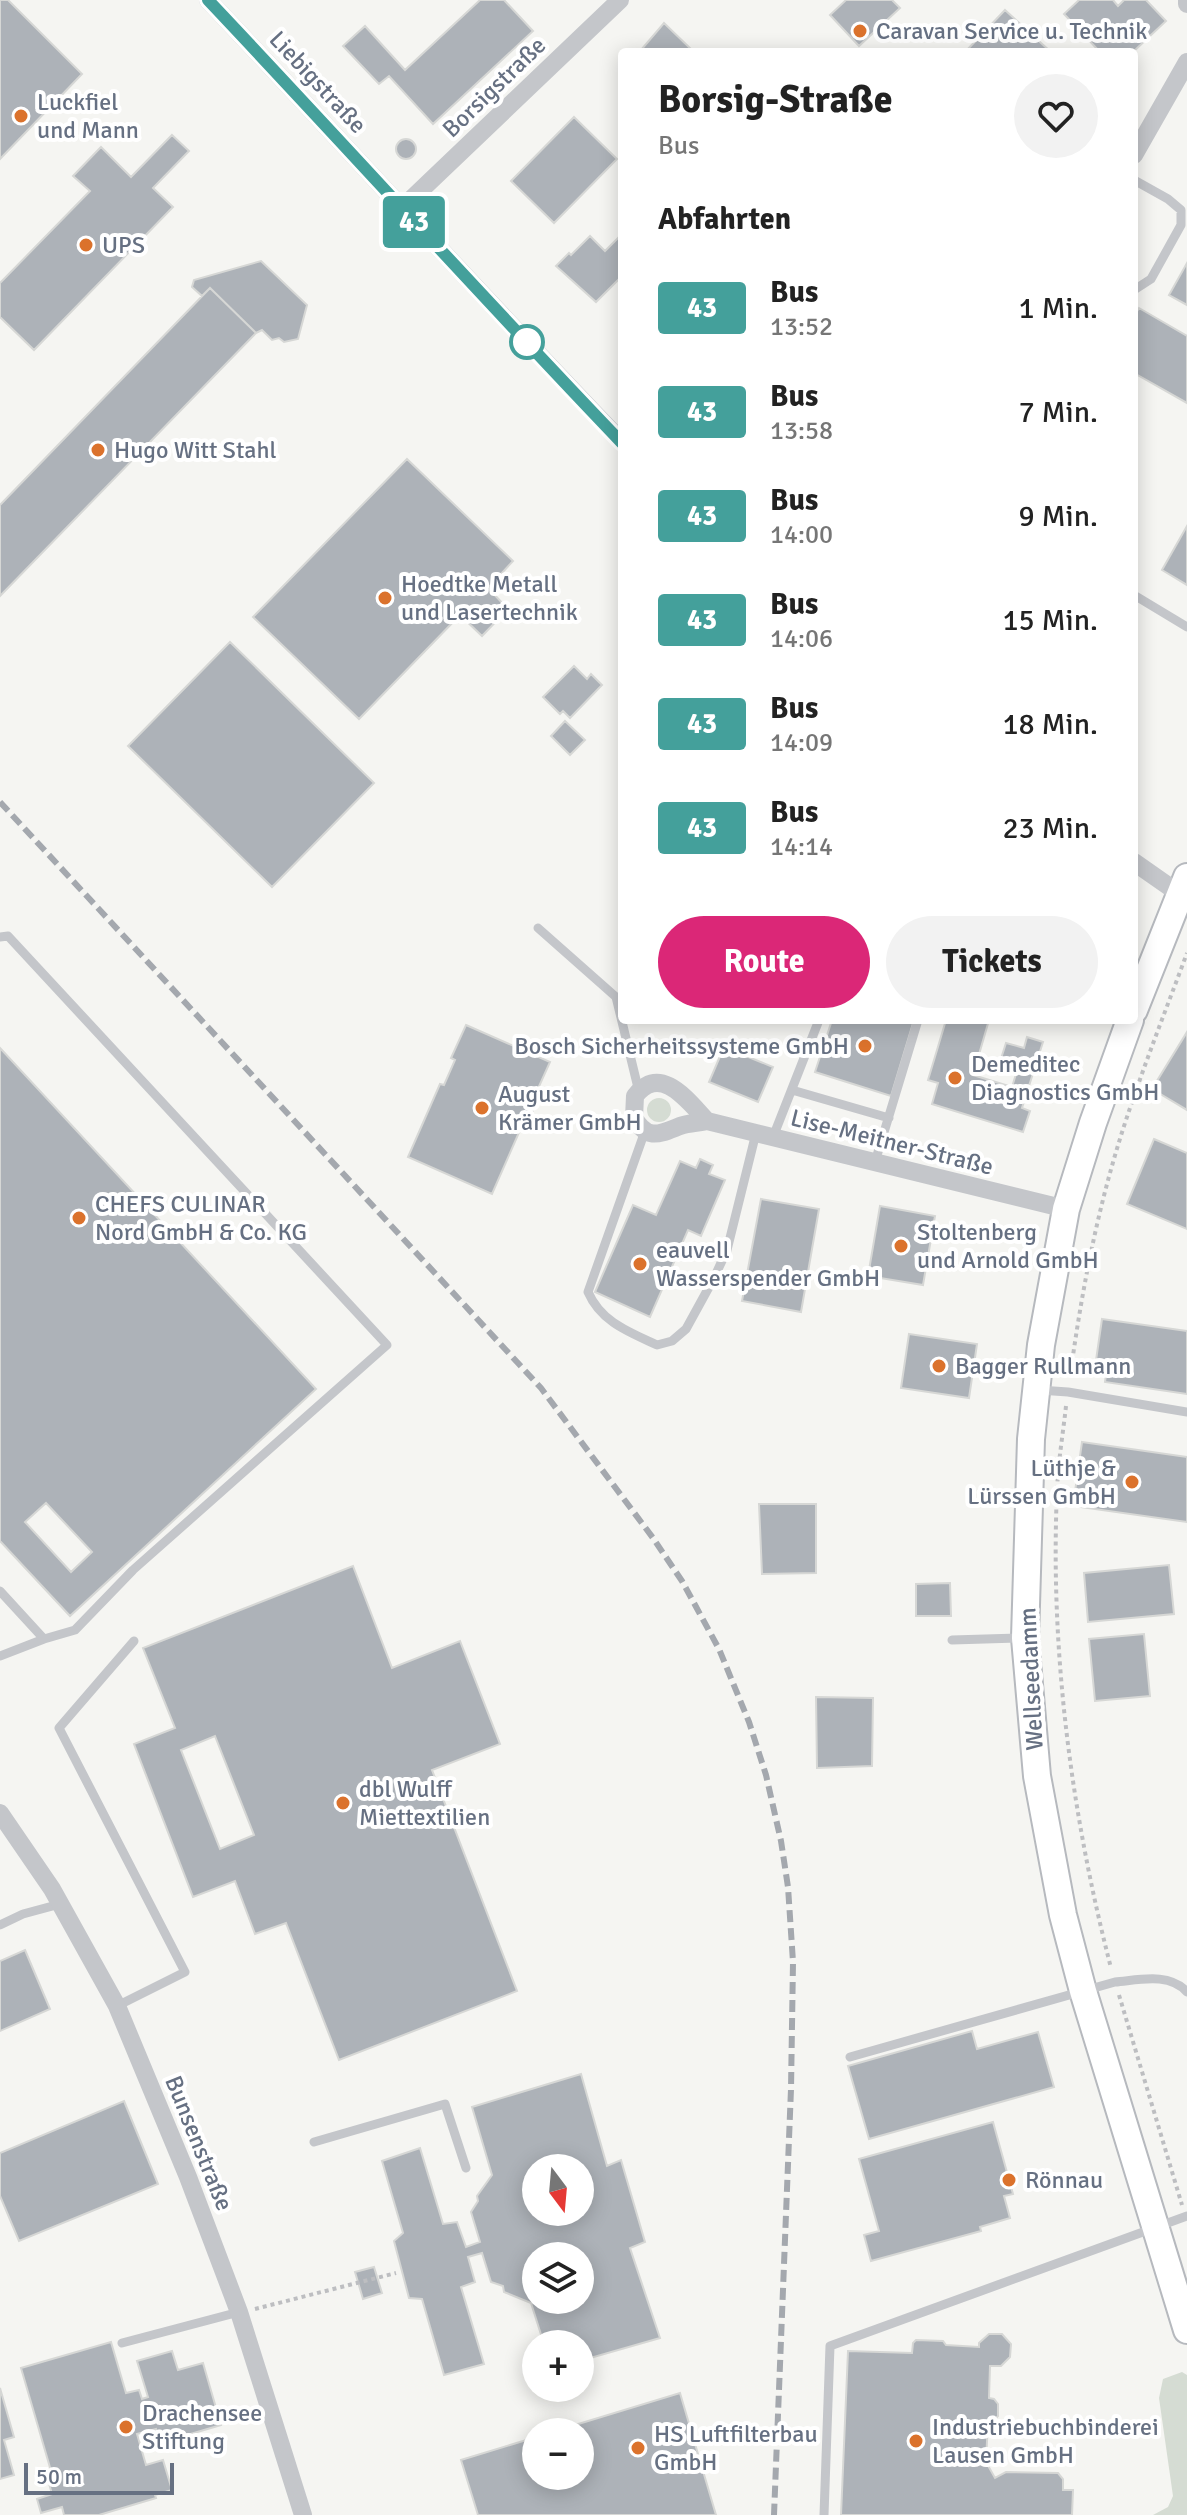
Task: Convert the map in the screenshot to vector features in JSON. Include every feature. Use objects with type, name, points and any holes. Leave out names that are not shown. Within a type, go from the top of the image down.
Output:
[{"type":"main road","points":[[1138,1001],[1185,890]]},
{"type":"main road","name":"Wellseedamm","points":[[1129,1024],[1066,1209],[1041,1345],[1031,1439],[1025,1638],[1042,1802],[1063,1915],[1083,1991],[1187,2330]]},
{"type":"street","name":"Liebigstraße","points":[[208,0],[618,438]]},
{"type":"street","name":"Borsigstraße","points":[[401,209],[620,0]]},
{"type":"street","points":[[1138,148],[1187,62]]},
{"type":"street","points":[[1138,864],[1185,890]]},
{"type":"street","points":[[645,1131],[634,1118],[635,1096],[648,1084],[661,1083],[673,1087],[707,1121]]},
{"type":"street","name":"Lise-Meitner-Straße","points":[[645,1131],[658,1135],[680,1126],[707,1121],[1066,1209]]},
{"type":"street","name":"Bunsenstraße","points":[[0,1813],[60,1904],[117,2006],[188,2177],[239,2312],[303,2515]]},
{"type":"lane","points":[[1138,182],[1181,210],[1181,225],[1151,279],[1138,287]]},
{"type":"lane","points":[[1138,597],[1187,627]]},
{"type":"lane","points":[[538,928],[616,997],[618,1005]]},
{"type":"lane","points":[[0,937],[8,936],[387,1345],[133,1570],[75,1630],[0,1656]]},
{"type":"lane","points":[[623,1024],[639,1092]]},
{"type":"lane","points":[[645,1131],[588,1292],[594,1306],[614,1324],[657,1345],[672,1341],[686,1329],[714,1278],[727,1250],[765,1135],[792,1090],[817,1024]]},
{"type":"lane","points":[[875,1163],[917,1024]]},
{"type":"lane","points":[[792,1090],[889,1118]]},
{"type":"lane","points":[[1036,1390],[1068,1392],[1187,1412]]},
{"type":"lane","points":[[0,1591],[44,1639]]},
{"type":"lane","points":[[952,1640],[1025,1638]]},
{"type":"lane","points":[[117,2006],[185,1972],[59,1728],[134,1641]]},
{"type":"lane","points":[[0,1925],[23,1914],[60,1904]]},
{"type":"lane","points":[[850,2057],[1115,1982],[1169,1979],[1187,1992]]},
{"type":"lane","points":[[314,2142],[445,2104],[466,2168]]},
{"type":"lane","points":[[824,2515],[830,2346],[1186,2216]]},
{"type":"lane","points":[[122,2343],[239,2312]]},
{"type":"path","points":[[1186,2216],[1115,1982],[1085,1855],[1059,1647],[1057,1488],[1081,1292],[1103,1201],[1127,1115],[1187,953]]},
{"type":"path","points":[[239,2312],[396,2273]]},
{"type":"shaded area","points":[[659,1098],[668,1101],[671,1110],[668,1119],[659,1122],[650,1119],[647,1110],[650,1101]]},
{"type":"shaded area","points":[[1182,2372],[1187,2375],[1187,2515],[1153,2515],[1168,2507],[1173,2496],[1159,2398],[1163,2379]]},
{"type":"building","name":"Luckfiel und Mann","points":[[0,0],[8,0],[82,74],[0,159]]},
{"type":"building","points":[[480,0],[504,0],[533,31],[433,124],[389,76],[379,84],[343,46],[365,26],[405,70]]},
{"type":"building","name":"Caravan Service u. Technik","points":[[846,0],[892,0],[900,8],[859,46],[830,15]]},
{"type":"building","points":[[1079,0],[1113,0],[1118,6],[1124,0],[1146,0],[1166,21],[1137,48],[1096,48],[1064,14]]},
{"type":"building","points":[[1005,10],[1047,48],[969,48]]},
{"type":"building","points":[[664,23],[690,48],[643,48]]},
{"type":"building","points":[[574,117],[617,159],[554,223],[511,181]]},
{"type":"building","name":"UPS","points":[[172,135],[189,151],[153,188],[173,207],[34,350],[0,317],[0,283],[90,191],[73,176],[101,147],[131,177]]},
{"type":"building","points":[[406,139],[413,142],[416,149],[413,156],[406,159],[399,156],[396,149],[399,142]]},
{"type":"building","points":[[590,236],[605,251],[618,238],[618,280],[596,302],[556,266]]},
{"type":"building","points":[[261,261],[307,305],[298,339],[284,342],[279,338],[272,340],[262,330],[256,333],[210,288],[202,296],[192,287],[194,280]]},
{"type":"building","points":[[1187,263],[1187,305],[1169,295]]},
{"type":"building","name":"Hugo Witt Stahl","points":[[210,288],[256,333],[0,596],[0,505]]},
{"type":"building","points":[[1138,310],[1187,336],[1187,403],[1138,375]]},
{"type":"building","name":"Hoedtke Metall und Lasertechnik","points":[[407,459],[513,561],[488,588],[508,609],[482,636],[460,615],[359,719],[253,617]]},
{"type":"building","points":[[1187,526],[1187,585],[1162,570]]},
{"type":"building","points":[[230,642],[374,783],[272,887],[128,746]]},
{"type":"building","points":[[574,666],[587,679],[591,674],[602,685],[570,718],[563,711],[560,714],[543,697]]},
{"type":"building","points":[[565,721],[585,740],[570,755],[551,736]]},
{"type":"building","name":"Bosch Sicherheitssysteme GmbH","points":[[831,1024],[913,1024],[891,1096],[815,1072]]},
{"type":"building","name":"Demeditec Diagnostics GmbH","points":[[945,1024],[988,1024],[973,1075],[1012,1087],[1016,1074],[998,1068],[1006,1043],[1024,1048],[1027,1037],[1043,1042],[1022,1108],[1030,1111],[1023,1132],[932,1104],[938,1083],[928,1080]]},
{"type":"building","name":"August Krämer GmbH","points":[[466,1025],[550,1062],[536,1093],[540,1094],[528,1122],[524,1121],[492,1194],[408,1157],[440,1084],[444,1085],[455,1060],[451,1058]]},
{"type":"building","points":[[1187,1032],[1187,1110],[1152,1089]]},
{"type":"building","points":[[724,1047],[773,1067],[758,1102],[709,1082]]},
{"type":"building","name":"CHEFS CULINAR Nord GmbH & Co. KG","points":[[0,1048],[316,1389],[70,1616],[0,1541]],"holes":[[[46,1503],[92,1552],[71,1572],[25,1522]]]},
{"type":"building","points":[[1154,1139],[1187,1153],[1187,1229],[1127,1204]]},
{"type":"building","name":"eauvell Wasserspender GmbH","points":[[700,1159],[713,1165],[709,1174],[725,1180],[701,1236],[688,1230],[650,1317],[595,1292],[633,1205],[656,1215],[680,1161],[696,1168]]},
{"type":"building","points":[[761,1199],[819,1209],[801,1312],[742,1301]]},
{"type":"building","name":"Stoltenberg und Arnold GmbH","points":[[880,1206],[935,1216],[923,1285],[868,1276]]},
{"type":"building","name":"Lüthje & Lürssen GmbH","points":[[1102,1319],[1187,1331],[1187,1394],[1105,1382],[1106,1375],[1094,1374]]},
{"type":"building","name":"Bagger Rullmann","points":[[909,1334],[977,1344],[969,1398],[901,1388]]},
{"type":"building","name":"Lüthje & Lürssen GmbH","points":[[1082,1442],[1187,1457],[1187,1522],[1073,1506]]},
{"type":"building","points":[[759,1504],[816,1504],[816,1573],[762,1574]]},
{"type":"building","points":[[1169,1565],[1174,1614],[1088,1622],[1084,1573]]},
{"type":"building","name":"dbl Wulff Miettextilien","points":[[353,1566],[392,1668],[460,1641],[500,1744],[432,1770],[517,1991],[339,2060],[286,1923],[255,1934],[235,1881],[193,1897],[134,1744],[175,1728],[143,1648]],"holes":[[[215,1736],[254,1835],[220,1849],[181,1750]]]},
{"type":"building","points":[[950,1583],[951,1616],[916,1616],[916,1584]]},
{"type":"building","points":[[1144,1634],[1150,1696],[1095,1701],[1089,1639]]},
{"type":"building","points":[[816,1697],[873,1698],[872,1766],[817,1768]]},
{"type":"building","points":[[25,1950],[50,2009],[0,2031],[0,1961]]},
{"type":"building","points":[[972,2031],[977,2049],[1038,2032],[1054,2087],[869,2139],[848,2066]]},
{"type":"building","points":[[581,2074],[607,2166],[621,2160],[645,2242],[630,2248],[660,2338],[594,2357],[594,2330],[540,2330],[534,2314],[594,2314],[594,2242],[522,2242],[522,2299],[491,2282],[482,2253],[468,2257],[475,2282],[461,2287],[484,2364],[444,2375],[422,2299],[409,2298],[394,2241],[403,2233],[382,2161],[420,2148],[443,2224],[457,2222],[466,2247],[480,2242],[471,2212],[478,2201],[477,2196],[492,2175],[472,2107]]},
{"type":"building","points":[[124,2101],[158,2184],[19,2241],[0,2196],[0,2153]]},
{"type":"building","points":[[993,2122],[1013,2194],[1004,2196],[1010,2218],[980,2227],[981,2231],[871,2261],[864,2235],[879,2231],[859,2159]]},
{"type":"building","points":[[374,2267],[382,2293],[363,2299],[355,2272]]},
{"type":"building","name":"Industriebuchbinderei Lausen GmbH","points":[[989,2334],[1002,2334],[1011,2344],[1010,2357],[1001,2366],[990,2366],[989,2398],[998,2404],[998,2416],[988,2421],[986,2462],[995,2478],[1006,2472],[1058,2473],[1063,2479],[1063,2490],[1073,2490],[1072,2515],[841,2515],[848,2351],[912,2353],[916,2340],[979,2347],[979,2343]]},
{"type":"building","name":"Drachensee Stiftung","points":[[111,2342],[126,2393],[139,2390],[142,2399],[148,2397],[137,2361],[172,2351],[178,2370],[203,2363],[221,2425],[160,2443],[156,2429],[137,2434],[146,2465],[163,2460],[172,2490],[155,2495],[156,2498],[99,2515],[64,2515],[62,2507],[41,2513],[37,2499],[52,2494],[46,2473],[51,2471],[21,2368]]},
{"type":"building","points":[[0,2388],[14,2437],[4,2440],[14,2475],[0,2479]]},
{"type":"building","name":"HS Luftfilterbau GmbH","points":[[680,2393],[716,2515],[478,2515],[461,2460],[522,2441],[522,2490],[594,2490],[594,2419]]},
{"type":"railway","points":[[0,802],[541,1388],[653,1538],[682,1581],[719,1649],[749,1722],[766,1775],[788,1887],[793,1962],[774,2515]]},
{"type":"bus line","name":"43","points":[[208,0],[618,439]]},
{"type":"place","name":"Caravan Service u. Technik","points":[[860,31]]},
{"type":"place","name":"Luckfiel und Mann","points":[[21,116]]},
{"type":"place","name":"UPS","points":[[86,245]]},
{"type":"place","name":"Hugo Witt Stahl","points":[[98,450]]},
{"type":"place","name":"Hoedtke Metall und Lasertechnik","points":[[385,598]]},
{"type":"place","name":"Bosch Sicherheitssysteme GmbH","points":[[865,1046]]},
{"type":"place","name":"Demeditec Diagnostics GmbH","points":[[955,1078]]},
{"type":"place","name":"August Krämer GmbH","points":[[482,1108]]},
{"type":"place","name":"CHEFS CULINAR Nord GmbH & Co. KG","points":[[79,1218]]},
{"type":"place","name":"Stoltenberg und Arnold GmbH","points":[[901,1246]]},
{"type":"place","name":"eauvell Wasserspender GmbH","points":[[640,1264]]},
{"type":"place","name":"Bagger Rullmann","points":[[939,1366]]},
{"type":"place","name":"Lüthje & Lürssen GmbH","points":[[1132,1482]]},
{"type":"place","name":"dbl Wulff Miettextilien","points":[[343,1803]]},
{"type":"place","name":"Rönnau","points":[[1009,2180]]},
{"type":"place","name":"Drachensee Stiftung","points":[[126,2427]]},
{"type":"place","name":"Industriebuchbinderei Lausen GmbH","points":[[916,2441]]},
{"type":"place","name":"HS Luftfilterbau GmbH","points":[[638,2448]]}]
